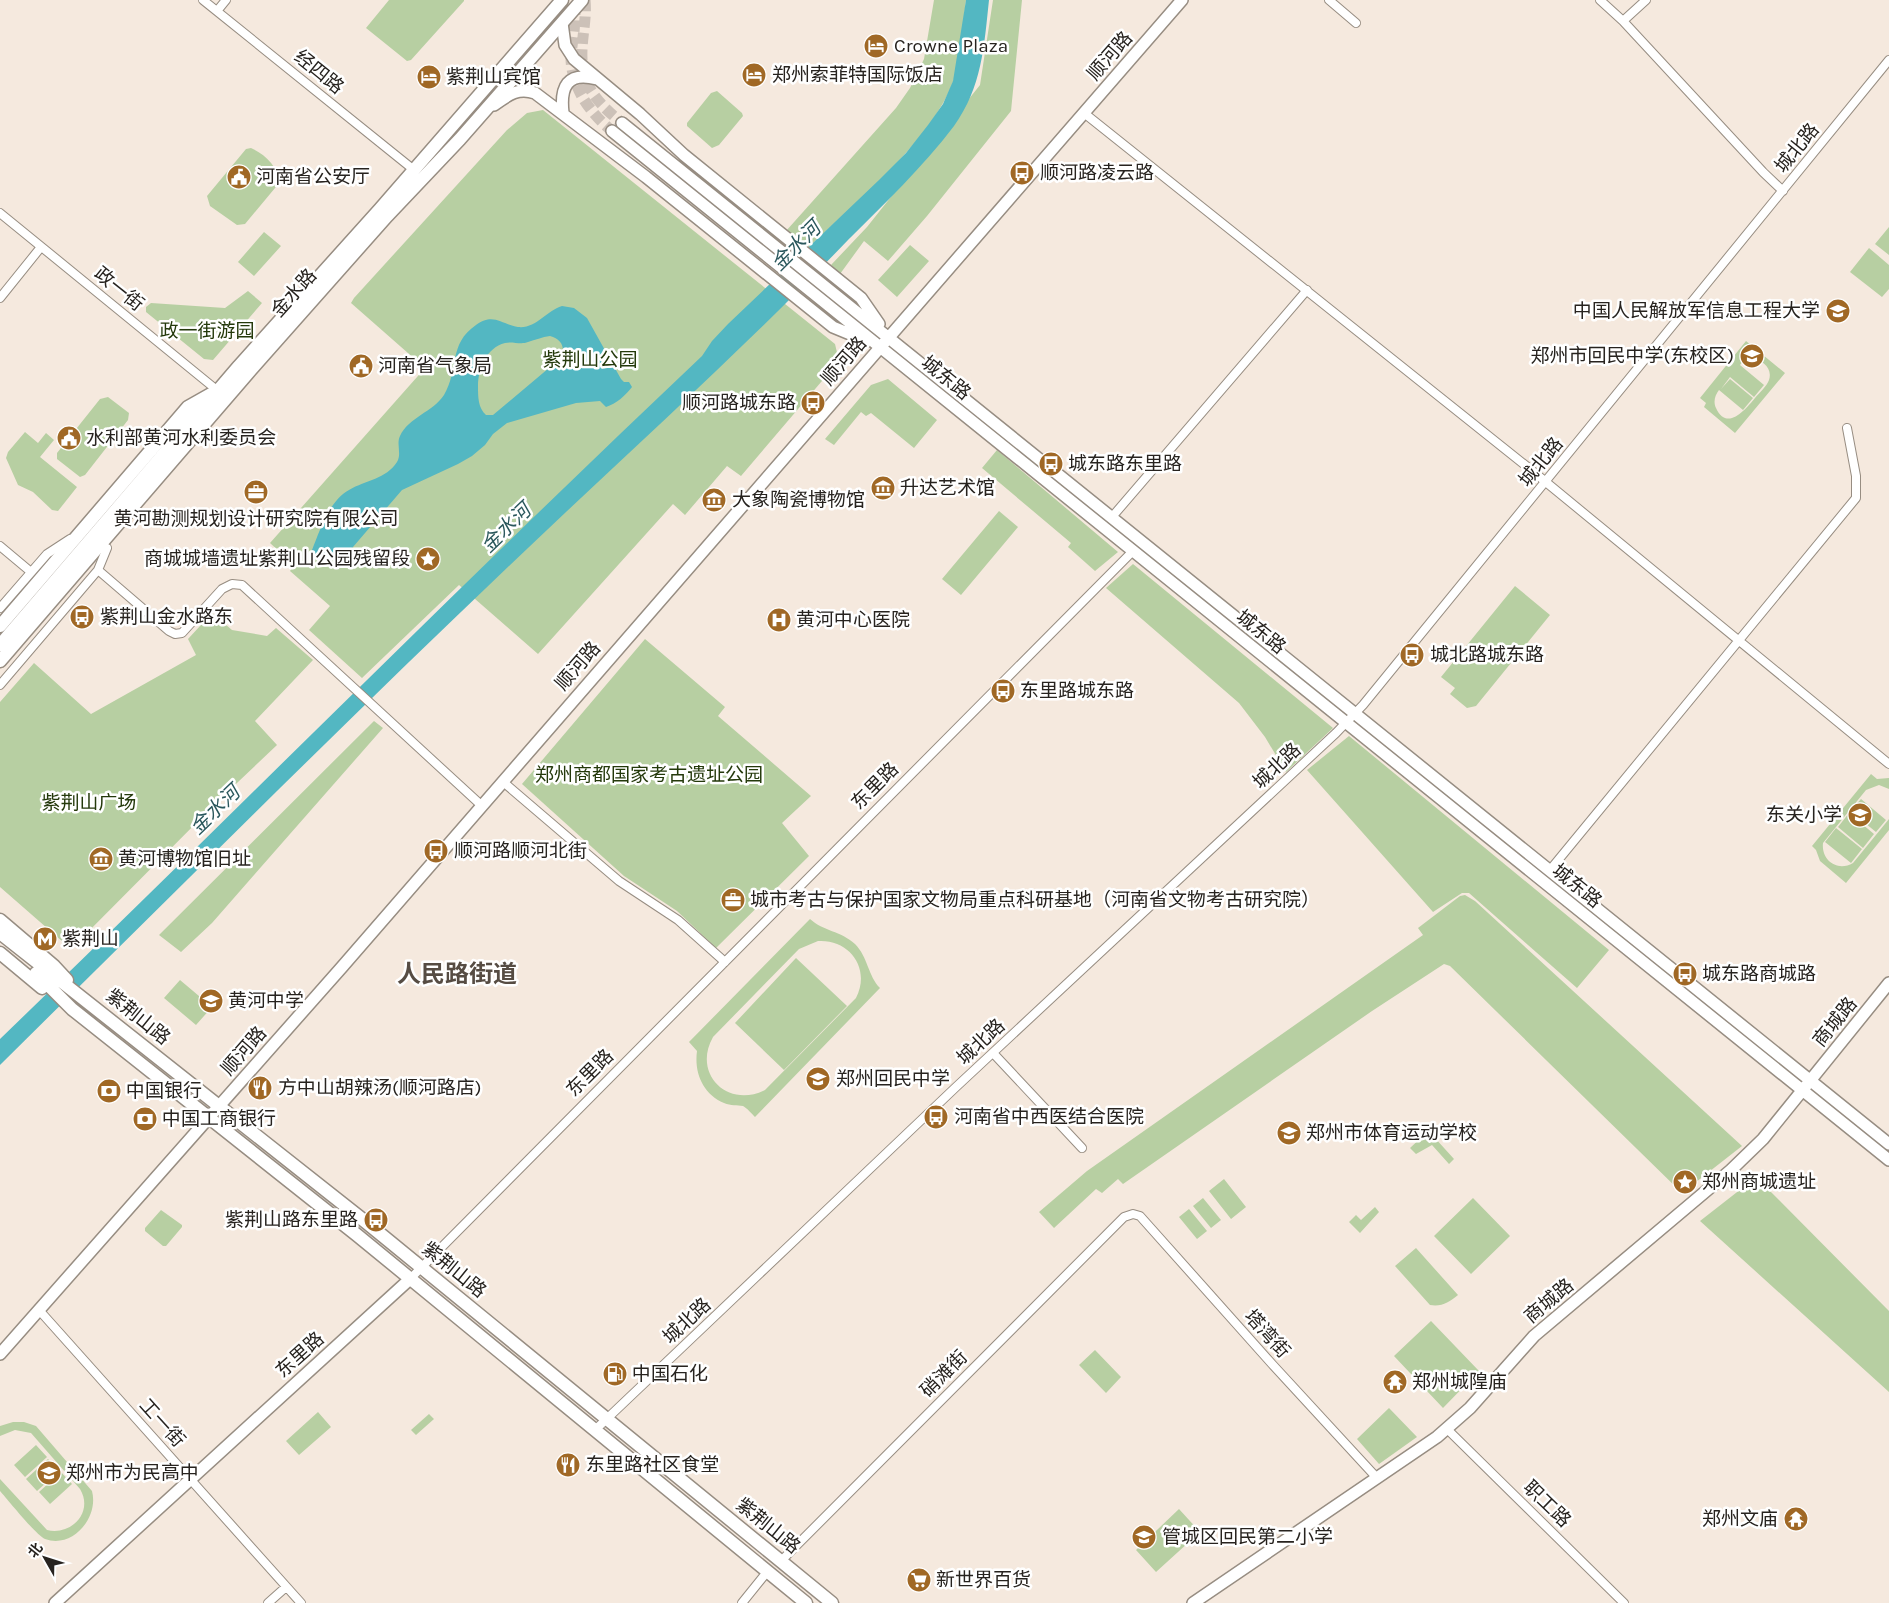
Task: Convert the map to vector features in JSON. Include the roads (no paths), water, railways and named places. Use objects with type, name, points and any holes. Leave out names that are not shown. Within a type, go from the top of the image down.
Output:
[{"type":"main road","name":"金水路","points":[[0,661],[218,399],[562,0]]},
{"type":"main road","name":"金水路","points":[[0,645],[218,399],[483,112],[582,0]]},
{"type":"main road","points":[[0,626],[188,407],[218,399],[211,428],[0,671]]},
{"type":"main road","points":[[0,920],[46,975]]},
{"type":"main road","points":[[0,933],[46,975]]},
{"type":"main road","points":[[0,944],[46,975]]},
{"type":"main road","points":[[0,953],[46,975]]},
{"type":"main road","name":"紫荆山路","points":[[46,975],[84,998],[220,1106],[421,1267],[832,1603]]},
{"type":"main road","name":"紫荆山路","points":[[46,975],[72,1009],[410,1279],[806,1603]]},
{"type":"street","name":"经四路","points":[[203,0],[414,170]]},
{"type":"street","points":[[217,11],[226,0]]},
{"type":"street","name":"顺河路","points":[[0,1354],[122,1214],[220,1106],[1182,0]]},
{"type":"street","points":[[1329,0],[1356,23]]},
{"type":"street","points":[[1600,0],[1623,21],[1763,172],[1783,191]]},
{"type":"street","points":[[1623,21],[1646,0]]},
{"type":"street","points":[[562,23],[565,45],[574,59],[640,114],[684,155],[861,298],[888,336]]},
{"type":"street","name":"城北路","points":[[595,1430],[1355,714],[1889,60]]},
{"type":"street","points":[[563,114],[563,92],[571,80],[578,76],[599,80]]},
{"type":"street","points":[[483,112],[510,94],[520,90],[535,93],[833,326],[880,347]]},
{"type":"street","points":[[1084,113],[1546,482],[1889,764]]},
{"type":"street","name":"城东路","points":[[622,123],[1889,1144]]},
{"type":"street","name":"城东路","points":[[612,131],[1889,1160]]},
{"type":"street","name":"政一街","points":[[0,213],[218,399]]},
{"type":"street","points":[[0,298],[41,247]]},
{"type":"street","points":[[1112,518],[1307,290]]},
{"type":"street","points":[[1550,870],[1856,498],[1856,476],[1847,428]]},
{"type":"street","points":[[0,608],[47,554],[82,530]]},
{"type":"street","points":[[0,546],[31,572]]},
{"type":"street","points":[[0,685],[98,570],[106,548]]},
{"type":"street","name":"东里路","points":[[59,1602],[410,1279],[1133,551]]},
{"type":"street","points":[[98,570],[169,631],[175,634],[182,633],[222,589],[232,584],[242,585],[481,805]]},
{"type":"street","points":[[502,781],[619,881],[678,920],[725,962]]},
{"type":"street","name":"商城路","points":[[1193,1603],[1447,1429],[1470,1408],[1534,1336],[1738,1164],[1764,1138],[1889,983]]},
{"type":"street","points":[[993,1053],[1082,1148]]},
{"type":"street","name":"塔湾街","points":[[1133,1214],[1140,1216],[1377,1478]]},
{"type":"street","name":"硝滩街","points":[[781,1561],[1124,1217],[1133,1214]]},
{"type":"street","name":"工一街","points":[[39,1310],[301,1603]]},
{"type":"street","name":"职工路","points":[[1447,1429],[1624,1603]]},
{"type":"street","points":[[742,1603],[768,1572]]},
{"type":"street","points":[[268,1603],[286,1587]]},
{"type":"water","points":[[966,0],[989,0],[983,50],[976,81],[971,96],[954,126],[916,171],[744,344],[423,649],[0,1065],[0,1039],[525,525],[702,356],[712,341],[728,324],[906,153],[943,104],[953,81]]},
{"type":"water","points":[[562,306],[574,308],[587,318],[621,379],[624,382],[629,382],[632,387],[627,393],[606,407],[600,401],[576,403],[507,423],[493,434],[485,445],[472,456],[402,490],[353,547],[340,557],[330,560],[320,559],[312,550],[322,525],[336,501],[349,490],[381,476],[397,462],[400,436],[404,429],[434,406],[449,386],[461,340],[467,332],[482,321],[493,319],[512,326],[524,327],[536,323],[556,308]],"holes":[[[547,336],[554,337],[561,344],[563,350],[562,357],[493,415],[486,415],[480,406],[478,398],[478,379],[488,354],[505,343],[525,343]]]},
{"type":"tunnel","points":[[585,0],[582,52],[585,78],[600,103],[622,123]]},
{"type":"tunnel","points":[[575,4],[572,70],[584,99],[596,116],[612,131]]},
{"type":"place","name":"Crowne Plaza","points":[[876,46]]},
{"type":"place","name":"郑州索菲特国际饭店","points":[[754,75]]},
{"type":"place","name":"紫荆山宾馆","points":[[429,77]]},
{"type":"place","name":"顺河路凌云路","points":[[1022,173]]},
{"type":"place","name":"河南省公安厅","points":[[239,177]]},
{"type":"place","name":"中国人民解放军信息工程大学","points":[[1838,311]]},
{"type":"place","name":"郑州市回民中学(东校区)","points":[[1752,356]]},
{"type":"place","name":"河南省气象局","points":[[361,366]]},
{"type":"place","name":"顺河路城东路","points":[[813,403]]},
{"type":"place","name":"水利部黄河水利委员会","points":[[69,438]]},
{"type":"place","name":"城东路东里路","points":[[1051,464]]},
{"type":"place","name":"升达艺术馆","points":[[883,488]]},
{"type":"place","name":"黄河勘测规划设计研究院有限公司","points":[[256,492]]},
{"type":"place","name":"大象陶瓷博物馆","points":[[714,500]]},
{"type":"place","name":"商城城墙遗址紫荆山公园残留段","points":[[428,559]]},
{"type":"place","name":"紫荆山金水路东","points":[[82,617]]},
{"type":"place","name":"黄河中心医院","points":[[779,620]]},
{"type":"place","name":"城北路城东路","points":[[1412,655]]},
{"type":"place","name":"东里路城东路","points":[[1003,691]]},
{"type":"place","name":"东关小学","points":[[1860,815]]},
{"type":"place","name":"顺河路顺河北街","points":[[436,851]]},
{"type":"place","name":"黄河博物馆旧址","points":[[101,859]]},
{"type":"place","name":"城市考古与保护国家文物局重点科研基地（河南省文物考古研究院）","points":[[733,900]]},
{"type":"place","name":"紫荆山","points":[[45,939]]},
{"type":"place","name":"城东路商城路","points":[[1685,974]]},
{"type":"place","name":"黄河中学","points":[[211,1001]]},
{"type":"place","name":"郑州回民中学","points":[[818,1079]]},
{"type":"place","name":"方中山胡辣汤(顺河路店)","points":[[260,1088]]},
{"type":"place","name":"中国银行","points":[[109,1091]]},
{"type":"place","name":"河南省中西医结合医院","points":[[936,1117]]},
{"type":"place","name":"中国工商银行","points":[[145,1119]]},
{"type":"place","name":"郑州市体育运动学校","points":[[1289,1133]]},
{"type":"place","name":"郑州商城遗址","points":[[1685,1182]]},
{"type":"place","name":"紫荆山路东里路","points":[[376,1220]]},
{"type":"place","name":"中国石化","points":[[615,1374]]},
{"type":"place","name":"郑州城隍庙","points":[[1395,1382]]},
{"type":"place","name":"东里路社区食堂","points":[[568,1465]]},
{"type":"place","name":"郑州市为民高中","points":[[49,1473]]},
{"type":"place","name":"郑州文庙","points":[[1796,1519]]},
{"type":"place","name":"管城区回民第二小学","points":[[1144,1537]]},
{"type":"place","name":"新世界百货","points":[[919,1580]]},
{"type":"district","name":"人民路街道","points":[[457,974]]},
{"type":"water label","name":"金水河","points":[[796,246]]},
{"type":"water label","name":"金水河","points":[[506,528]]},
{"type":"water label","name":"金水河","points":[[215,810]]},
{"type":"park label","name":"政一街游园","points":[[207,331]]},
{"type":"park label","name":"紫荆山公园","points":[[590,360]]},
{"type":"park label","name":"郑州商都国家考古遗址公园","points":[[649,775]]},
{"type":"park label","name":"紫荆山广场","points":[[89,803]]}]
